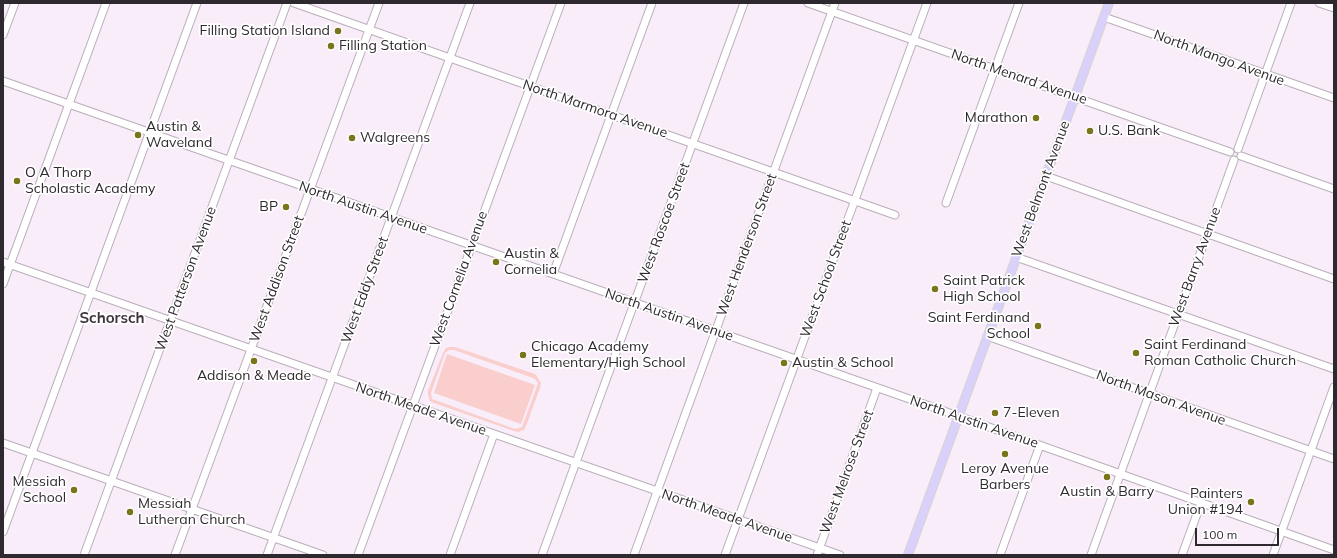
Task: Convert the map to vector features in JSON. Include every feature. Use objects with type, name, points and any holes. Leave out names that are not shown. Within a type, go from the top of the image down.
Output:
[{"type":"main road","name":"West Belmont Avenue","points":[[908,555],[1109,3]]},
{"type":"street","points":[[3,35],[15,3]]},
{"type":"street","points":[[3,284],[6,263],[69,104],[106,3]]},
{"type":"street","points":[[3,532],[197,3]]},
{"type":"street","name":"West Patterson Avenue","points":[[84,555],[287,3]]},
{"type":"street","name":"North Marmora Avenue","points":[[294,3],[895,215]]},
{"type":"street","name":"West Addison Street","points":[[175,555],[379,3]]},
{"type":"street","name":"West Eddy Street","points":[[267,555],[470,3]]},
{"type":"street","name":"West Cornelia Avenue","points":[[358,555],[561,3]]},
{"type":"street","points":[[553,274],[652,3]]},
{"type":"street","name":"West Roscoe Street","points":[[542,555],[744,3]]},
{"type":"street","name":"North Menard Avenue","points":[[808,3],[1230,152],[1232,149],[1237,155]]},
{"type":"street","name":"West Henderson Street","points":[[634,555],[835,3]]},
{"type":"street","name":"West School Street","points":[[726,555],[927,3]]},
{"type":"street","points":[[946,203],[1019,3]]},
{"type":"street","name":"West Barry Avenue","points":[[1091,555],[1291,3]]},
{"type":"street","points":[[1319,3],[1334,8]]},
{"type":"street","name":"North Mango Avenue","points":[[1104,17],[1334,98]]},
{"type":"street","name":"North Austin Avenue","points":[[3,81],[958,416],[1334,550]]},
{"type":"street","points":[[1237,155],[1334,189]]},
{"type":"street","points":[[1046,176],[1334,279]]},
{"type":"street","points":[[1016,257],[1334,369]]},
{"type":"street","name":"North Meade Avenue","points":[[6,263],[657,491],[818,551],[840,555]]},
{"type":"street","name":"North Mason Avenue","points":[[987,336],[1334,459]]},
{"type":"street","points":[[1273,555],[1334,387]]},
{"type":"street","name":"West Melrose Street","points":[[818,551],[877,388]]},
{"type":"street","points":[[450,555],[494,434]]},
{"type":"street","points":[[3,443],[323,555]]},
{"type":"street","points":[[1000,555],[1040,445]]},
{"type":"street","points":[[1182,555],[1201,503]]},
{"type":"shaded area","points":[[455,347],[535,374],[541,383],[524,430],[518,432],[514,431],[430,401],[428,391],[446,348]],"holes":[[[449,350],[454,350],[536,380],[538,383],[522,427],[515,429],[432,399],[431,393],[445,353]]]},
{"type":"shaded area","points":[[447,354],[535,385],[521,424],[434,393]]},
{"type":"place","name":"Filling Station Island","points":[[338,31]]},
{"type":"place","name":"Filling Station","points":[[331,46]]},
{"type":"place","name":"Marathon","points":[[1036,118]]},
{"type":"place","name":"U.S. Bank","points":[[1090,131]]},
{"type":"place","name":"Austin & Waveland","points":[[138,135]]},
{"type":"place","name":"Walgreens","points":[[352,138]]},
{"type":"place","name":"O A Thorp Scholastic Academy","points":[[17,181]]},
{"type":"place","name":"BP","points":[[286,207]]},
{"type":"place","name":"Austin & Cornelia","points":[[496,262]]},
{"type":"place","name":"Saint Patrick High School","points":[[935,289]]},
{"type":"place","name":"Saint Ferdinand School","points":[[1038,326]]},
{"type":"place","name":"Saint Ferdinand Roman Catholic Church","points":[[1136,353]]},
{"type":"place","name":"Chicago Academy Elementary/High School","points":[[523,355]]},
{"type":"place","name":"Addison & Meade","points":[[254,361]]},
{"type":"place","name":"Austin & School","points":[[784,363]]},
{"type":"place","name":"7-Eleven","points":[[995,413]]},
{"type":"place","name":"Leroy Avenue Barbers","points":[[1005,454]]},
{"type":"place","name":"Austin & Barry","points":[[1107,477]]},
{"type":"place","name":"Messiah School","points":[[74,490]]},
{"type":"place","name":"Painters Union #194","points":[[1251,502]]},
{"type":"place","name":"Messiah Lutheran Church","points":[[130,512]]},
{"type":"district","name":"Schorsch","points":[[112,318]]}]
